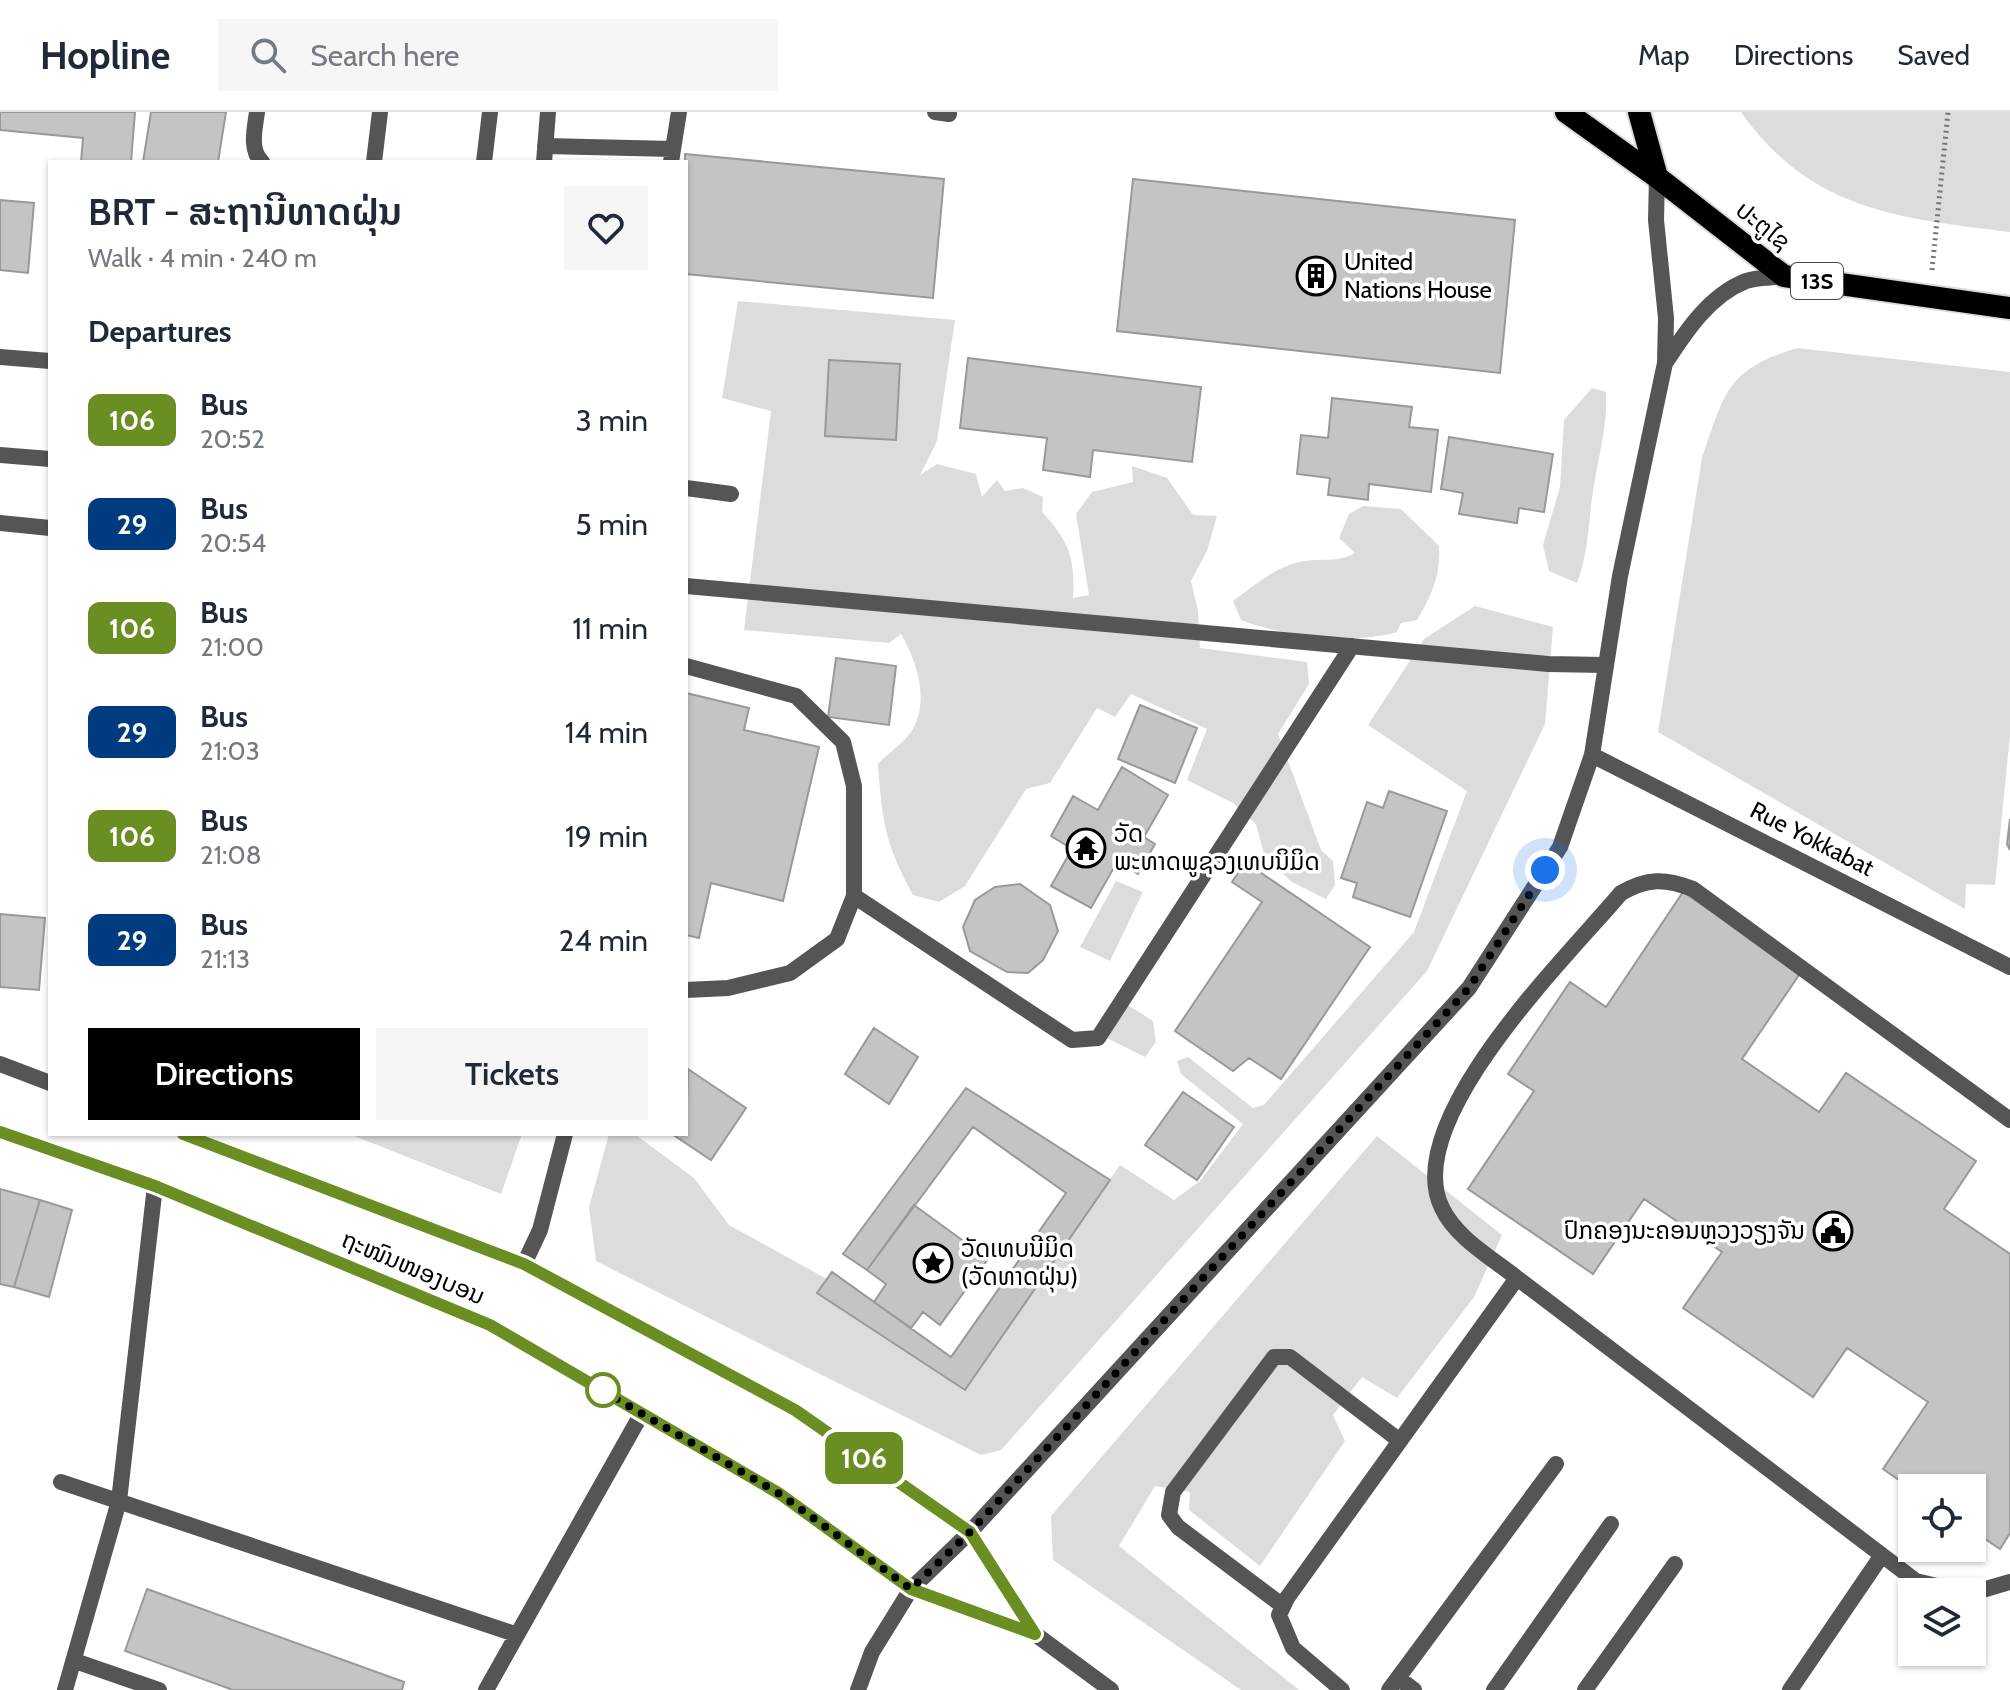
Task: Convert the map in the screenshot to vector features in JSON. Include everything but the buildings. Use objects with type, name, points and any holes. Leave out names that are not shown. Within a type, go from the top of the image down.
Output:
[{"type":"highway","name":"13S","points":[[1566,112],[1657,177]]},
{"type":"highway","points":[[1639,112],[1657,177]]},
{"type":"highway","name":"ປະຕູໄຊ","points":[[1657,177],[1784,276],[2010,308]]},
{"type":"street","points":[[257,112],[254,139],[256,156],[260,160]]},
{"type":"street","points":[[374,160],[380,112]]},
{"type":"street","points":[[484,160],[490,112]]},
{"type":"street","points":[[548,112],[545,154],[672,156],[679,112]]},
{"type":"street","points":[[858,1690],[872,1652],[911,1589],[970,1532],[1469,988],[1560,847],[1592,755],[1604,665],[1665,363],[1666,318],[1656,220],[1657,177]]},
{"type":"street","points":[[1665,363],[1688,328],[1715,300],[1747,281],[1784,276]]},
{"type":"street","points":[[0,357],[48,361]]},
{"type":"street","points":[[0,455],[48,459]]},
{"type":"street","points":[[688,488],[731,494]]},
{"type":"street","points":[[0,523],[48,528]]},
{"type":"street","points":[[688,586],[1548,664],[1604,665]]},
{"type":"street","points":[[854,896],[1072,1040],[1098,1038],[1352,646]]},
{"type":"street","points":[[688,667],[796,696],[843,742],[854,786],[854,896],[837,939],[790,973],[728,988],[688,990]]},
{"type":"street","name":"Rue Yokkabat","points":[[1592,755],[2010,967]]},
{"type":"street","points":[[1912,1578],[1461,1234],[1441,1208],[1434,1178],[1447,1120],[1475,1066],[1621,893],[1641,881],[1674,881],[1693,889],[2010,1120]]},
{"type":"street","points":[[0,1064],[48,1082]]},
{"type":"street","name":"ຖະໜົນໜອງບອນ","points":[[0,1132],[155,1186],[490,1325],[780,1494],[911,1589],[1035,1634],[1111,1690]]},
{"type":"street","name":"ຖະໜົນໜອງບອນ","points":[[188,1136],[524,1264],[795,1410],[970,1532],[1035,1634]]},
{"type":"street","points":[[524,1264],[540,1230],[564,1136]]},
{"type":"street","points":[[65,1690],[119,1501],[155,1186]]},
{"type":"street","points":[[1342,1690],[1293,1648],[1279,1615],[1517,1278]]},
{"type":"street","points":[[1283,1606],[1178,1527],[1169,1515],[1173,1492],[1274,1357],[1290,1357],[1400,1441]]},
{"type":"street","points":[[486,1690],[642,1413]]},
{"type":"street","points":[[1414,1690],[1393,1684],[1556,1464]]},
{"type":"street","points":[[61,1482],[515,1634]]},
{"type":"street","points":[[1494,1690],[1611,1524]]},
{"type":"street","points":[[1790,1690],[1882,1555]]},
{"type":"street","points":[[1585,1690],[1675,1564]]},
{"type":"street","points":[[1986,1589],[2010,1582]]},
{"type":"street","points":[[75,1661],[159,1690]]},
{"type":"path","points":[[1929,296],[1948,112]]},
{"type":"shaded area","points":[[1741,112],[2010,112],[2010,232],[1895,214],[1828,190],[1797,171],[1768,145]]},
{"type":"shaded area","points":[[738,301],[955,320],[937,441],[920,475],[937,464],[976,474],[982,497],[997,480],[1005,491],[1023,488],[1043,497],[1042,512],[1069,552],[1073,598],[1089,595],[1076,514],[1092,492],[1133,482],[1132,466],[1167,478],[1193,515],[1217,516],[1207,551],[1191,581],[1198,611],[1200,648],[1307,662],[1309,684],[1278,734],[1321,850],[1333,861],[1335,885],[1326,899],[1292,882],[1265,858],[1256,824],[1233,803],[1187,780],[1207,729],[1131,694],[1115,717],[1097,708],[1050,783],[1026,789],[965,886],[939,902],[913,895],[896,861],[886,831],[878,764],[907,737],[918,715],[919,679],[901,634],[889,643],[744,630],[771,411],[722,398]]},
{"type":"shaded area","points":[[1797,348],[2010,372],[2010,735],[1995,885],[1966,884],[1965,909],[1658,732],[1702,458],[1717,416],[1723,400],[1742,375],[1773,356]]},
{"type":"shaded area","points":[[1592,388],[1606,392],[1606,417],[1586,549],[1577,583],[1549,571],[1543,545],[1560,487],[1564,420]]},
{"type":"shaded area","points":[[1363,506],[1401,509],[1439,546],[1439,566],[1434,584],[1417,620],[1401,623],[1397,632],[1380,636],[1340,638],[1297,634],[1241,620],[1233,601],[1276,571],[1295,563],[1336,559],[1355,553],[1339,538],[1349,514]]},
{"type":"shaded area","points":[[1475,606],[1553,627],[1545,724],[1427,971],[1001,1450],[981,1455],[596,1261],[589,1207],[608,1136],[638,1136],[694,1178],[729,1225],[827,1279],[818,1294],[965,1390],[1120,1165],[1174,1200],[1200,1181],[1243,1124],[1181,1074],[1177,1061],[1188,1057],[1253,1108],[1264,1105],[1414,932],[1467,791],[1368,725],[1424,639]]},
{"type":"shaded area","points":[[1116,881],[1143,892],[1110,961],[1080,947]]},
{"type":"shaded area","points":[[1128,1005],[1153,1021],[1156,1042],[1145,1057],[1107,1038]]},
{"type":"shaded area","points":[[354,1136],[521,1136],[501,1194]]},
{"type":"shaded area","points":[[1377,1136],[1502,1235],[1474,1297],[1397,1398],[1362,1377],[1333,1415],[1345,1441],[1260,1566],[1189,1510],[1190,1492],[1155,1486],[1119,1546],[1299,1690],[1241,1690],[1053,1560],[1051,1516]]},
{"type":"bus line","name":"106","points":[[0,1132],[155,1186],[490,1325],[780,1494],[911,1589],[1035,1634],[970,1532],[795,1410],[524,1264],[188,1136]]},
{"type":"place","name":"United Nations House","points":[[1316,276]]},
{"type":"place","name":"ວັດ ພະທາດພູຊວງເທບນິມິດ","points":[[1086,848]]},
{"type":"place","name":"ປົກຄອງນະຄອນຫຼວງວຽງຈັນ","points":[[1833,1231]]},
{"type":"place","name":"ວັດເທບນີມິດ (ວັດທາດຝຸ່ນ)","points":[[933,1263]]},
{"type":"route","points":[[603,1390],[591,1384],[780,1494],[911,1589],[970,1532],[1469,988],[1545,870]]}]
